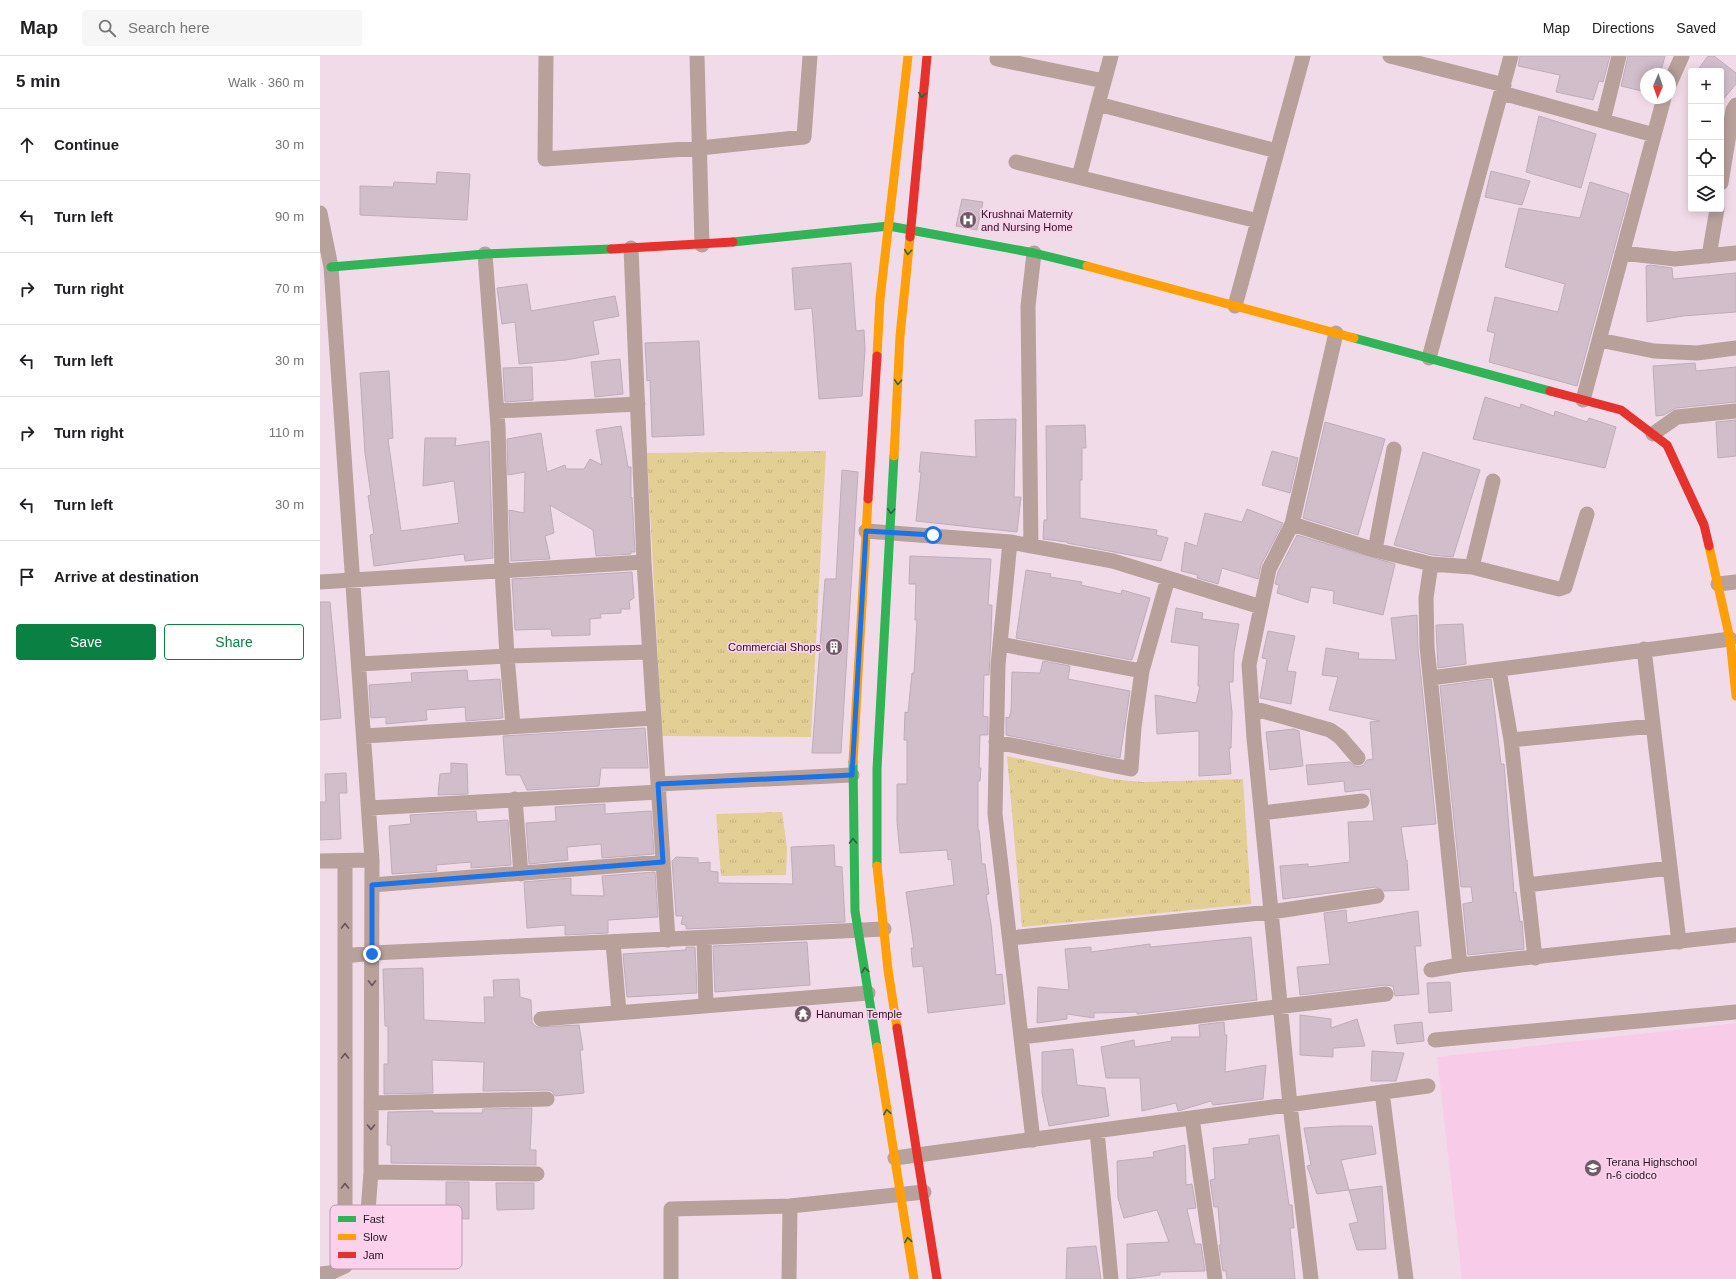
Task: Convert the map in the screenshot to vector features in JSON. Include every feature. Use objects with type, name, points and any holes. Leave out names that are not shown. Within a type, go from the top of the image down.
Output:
[{"type":"street","points":[[546,56],[544,159],[700,148],[804,137],[810,56]]},
{"type":"street","points":[[697,56],[702,245]]},
{"type":"street","points":[[908,56],[880,299],[852,775],[855,911],[914,1279]]},
{"type":"street","points":[[927,56],[900,336],[877,769],[877,867],[888,970],[937,1279]]},
{"type":"street","points":[[1079,177],[1111,56]]},
{"type":"street","points":[[1235,306],[1303,56]]},
{"type":"street","points":[[1390,56],[1441,62],[1503,89],[1603,121],[1654,135]]},
{"type":"street","points":[[1429,358],[1511,56]]},
{"type":"street","points":[[1603,121],[1619,56]]},
{"type":"street","points":[[1676,70],[1682,56]]},
{"type":"street","points":[[997,59],[1104,81]]},
{"type":"street","points":[[1098,104],[1277,152]]},
{"type":"street","points":[[1583,400],[1662,104]]},
{"type":"street","points":[[1722,176],[1733,110],[1736,105]]},
{"type":"street","points":[[1016,162],[1258,221]]},
{"type":"street","points":[[320,212],[331,267],[372,860],[371,1103],[368,1205]]},
{"type":"street","points":[[1709,256],[1716,212]]},
{"type":"street","points":[[331,267],[485,254],[702,245],[889,226],[1034,253],[1621,410],[1668,445],[1704,525],[1730,639],[1736,696]]},
{"type":"street","points":[[631,248],[644,562],[668,940]]},
{"type":"street","points":[[1031,546],[1028,306],[1034,253]]},
{"type":"street","points":[[1622,253],[1675,259],[1736,253]]},
{"type":"street","points":[[485,254],[497,411],[502,570],[513,726]]},
{"type":"street","points":[[1311,1279],[1280,1007],[1249,665],[1269,569],[1292,524],[1336,333]]},
{"type":"street","points":[[1599,340],[1654,351],[1697,353],[1736,348]]},
{"type":"street","points":[[497,411],[638,404]]},
{"type":"street","points":[[1652,434],[1677,417],[1736,411]]},
{"type":"street","points":[[1375,550],[1394,449]]},
{"type":"street","points":[[1472,567],[1493,481]]},
{"type":"street","points":[[1292,524],[1375,550],[1431,564],[1472,567],[1552,589],[1558,589],[1565,587],[1587,514]]},
{"type":"street","points":[[866,531],[1010,542],[1113,561],[1261,607]]},
{"type":"street","points":[[1010,542],[1000,644],[995,814],[1033,1140]]},
{"type":"street","points":[[320,582],[644,562]]},
{"type":"street","points":[[1431,564],[1426,598],[1427,647],[1460,965]]},
{"type":"street","points":[[996,742],[1131,769],[1134,727],[1142,672],[1168,578]]},
{"type":"street","points":[[1718,584],[1736,582]]},
{"type":"street","points":[[1430,678],[1730,639]]},
{"type":"street","points":[[1000,644],[1142,672]]},
{"type":"street","points":[[1644,649],[1679,942]]},
{"type":"street","points":[[359,664],[507,656],[650,652]]},
{"type":"street","points":[[1499,670],[1511,740],[1535,958]]},
{"type":"street","points":[[1252,708],[1330,730],[1340,737],[1358,758]]},
{"type":"street","points":[[364,736],[654,718]]},
{"type":"street","points":[[1511,740],[1653,726]]},
{"type":"street","points":[[368,808],[852,775]]},
{"type":"street","points":[[514,799],[521,874]]},
{"type":"street","points":[[1262,813],[1362,801]]},
{"type":"street","points":[[320,861],[372,860]]},
{"type":"street","points":[[345,861],[345,1205]]},
{"type":"street","points":[[372,885],[663,862]]},
{"type":"street","points":[[1527,885],[1670,868]]},
{"type":"street","points":[[1010,938],[1271,912],[1377,896]]},
{"type":"street","points":[[345,956],[884,929]]},
{"type":"street","points":[[1431,970],[1460,965],[1736,935]]},
{"type":"street","points":[[704,938],[706,1006]]},
{"type":"street","points":[[613,942],[619,1012]]},
{"type":"street","points":[[541,1019],[868,993]]},
{"type":"street","points":[[1021,1036],[1386,994]]},
{"type":"street","points":[[1435,1040],[1736,1012]]},
{"type":"street","points":[[895,1158],[1428,1086]]},
{"type":"street","points":[[1382,1092],[1406,1279]]},
{"type":"street","points":[[371,1103],[547,1099]]},
{"type":"street","points":[[1192,1118],[1215,1279]]},
{"type":"street","points":[[1097,1131],[1111,1279]]},
{"type":"street","points":[[370,1172],[537,1174]]},
{"type":"street","points":[[671,1279],[671,1209],[790,1206],[901,1196],[924,1192]]},
{"type":"street","points":[[789,1279],[790,1206]]},
{"type":"street","points":[[320,1274],[330,1273],[339,1269]]},
{"type":"shaded area","name":"Terana Highschool n-6 ciodco","points":[[1736,1023],[1736,1279],[1462,1279],[1437,1057]]},
{"type":"green space","points":[[826,451],[811,737],[662,736],[647,453]]},
{"type":"green space","points":[[1007,756],[1111,779],[1143,782],[1243,779],[1251,904],[1022,927]]},
{"type":"green space","points":[[782,812],[787,848],[786,875],[721,876],[716,814]]},
{"type":"building","points":[[1520,56],[1610,56],[1603,82],[1599,81],[1593,100],[1556,92],[1560,75],[1518,66]]},
{"type":"building","points":[[1628,56],[1665,56],[1662,68],[1640,68],[1640,91],[1621,86]]},
{"type":"building","points":[[1708,56],[1714,56],[1736,73],[1736,84],[1724,98],[1724,68],[1699,68]]},
{"type":"building","points":[[1539,116],[1596,134],[1581,188],[1526,172]]},
{"type":"building","points":[[1491,171],[1530,181],[1522,205],[1485,197]]},
{"type":"building","points":[[437,172],[470,174],[467,220],[360,215],[360,186],[393,187],[394,182],[436,184]]},
{"type":"building","points":[[1590,182],[1629,194],[1577,386],[1489,362],[1495,333],[1487,331],[1495,297],[1558,312],[1565,284],[1505,267],[1519,208],[1580,218]]},
{"type":"building","points":[[962,199],[983,202],[977,230],[956,226]]},
{"type":"building","points":[[851,263],[856,331],[864,330],[865,349],[862,396],[819,399],[812,308],[795,310],[792,268]]},
{"type":"building","points":[[1650,265],[1672,268],[1673,279],[1736,273],[1736,312],[1683,316],[1647,322],[1646,266]]},
{"type":"building","points":[[527,284],[531,311],[615,296],[619,316],[593,321],[599,354],[566,360],[519,364],[515,322],[502,324],[497,288]]},
{"type":"building","points":[[699,341],[704,435],[652,437],[650,380],[647,381],[645,343]]},
{"type":"building","points":[[620,359],[623,394],[595,397],[591,362]]},
{"type":"building","points":[[1695,363],[1696,371],[1736,367],[1736,402],[1676,408],[1664,415],[1656,416],[1653,366]]},
{"type":"building","points":[[532,367],[533,400],[505,402],[503,368]]},
{"type":"building","points":[[389,371],[393,438],[388,439],[401,531],[459,523],[454,481],[423,486],[425,438],[456,438],[455,446],[489,441],[493,558],[465,561],[464,554],[374,566],[370,535],[374,534],[368,496],[371,495],[365,453],[360,373]]},
{"type":"building","points":[[1485,397],[1520,408],[1521,404],[1554,416],[1555,411],[1587,422],[1589,418],[1616,427],[1605,468],[1473,439]]},
{"type":"building","points":[[1016,419],[1014,497],[1021,497],[1017,532],[916,521],[921,472],[919,472],[921,452],[976,457],[975,420]]},
{"type":"building","points":[[1736,420],[1736,456],[1718,458],[1716,422]]},
{"type":"building","points":[[1325,422],[1385,439],[1358,535],[1303,518]]},
{"type":"building","points":[[1085,425],[1086,448],[1082,448],[1080,518],[1157,530],[1156,535],[1168,538],[1161,561],[1067,542],[1043,539],[1044,520],[1047,520],[1046,426]]},
{"type":"building","points":[[621,426],[628,467],[631,467],[631,498],[632,497],[635,552],[631,552],[631,554],[596,556],[593,530],[550,505],[554,533],[545,536],[550,559],[511,561],[509,510],[524,513],[525,472],[508,475],[507,439],[541,433],[547,472],[565,465],[566,469],[584,469],[590,459],[602,465],[596,430]]},
{"type":"building","points":[[1272,451],[1298,458],[1290,493],[1262,485]]},
{"type":"building","points":[[1423,452],[1480,470],[1453,557],[1432,555],[1394,545]]},
{"type":"building","name":"Commercial Shops","points":[[842,470],[858,472],[841,753],[812,753],[825,579],[836,579]]},
{"type":"building","points":[[1247,509],[1283,523],[1261,565],[1258,579],[1222,568],[1218,584],[1197,578],[1198,575],[1181,571],[1185,542],[1197,546],[1205,513],[1242,522]]},
{"type":"building","points":[[1297,535],[1395,564],[1383,615],[1333,603],[1334,591],[1311,587],[1308,603],[1277,593],[1279,585],[1275,584],[1278,572]]},
{"type":"building","points":[[910,556],[991,559],[988,605],[992,605],[991,637],[989,675],[984,675],[983,716],[988,717],[988,735],[980,735],[979,768],[981,768],[980,781],[978,781],[978,830],[982,864],[985,864],[989,894],[986,895],[991,924],[996,975],[1002,974],[1005,1004],[928,1013],[923,966],[913,967],[911,948],[914,948],[906,892],[954,885],[951,859],[948,860],[947,850],[900,853],[897,822],[897,784],[907,784],[907,740],[904,740],[905,712],[908,713],[912,673],[914,673],[917,620],[915,620],[916,584],[909,584]]},
{"type":"building","points":[[1026,570],[1051,574],[1050,577],[1082,582],[1081,585],[1121,594],[1122,590],[1150,598],[1132,660],[1016,638]]},
{"type":"building","points":[[632,572],[634,598],[629,601],[630,609],[621,609],[621,613],[600,614],[601,618],[590,619],[590,635],[552,636],[551,629],[515,630],[512,579]]},
{"type":"building","points":[[320,602],[330,602],[341,718],[320,720]]},
{"type":"building","points":[[1176,608],[1203,613],[1202,619],[1239,624],[1234,652],[1233,682],[1229,682],[1232,713],[1231,748],[1229,748],[1231,774],[1199,776],[1199,731],[1157,734],[1155,695],[1196,703],[1200,686],[1198,686],[1199,646],[1171,642]]},
{"type":"building","points":[[1417,615],[1418,648],[1436,824],[1401,827],[1407,860],[1409,890],[1384,891],[1376,887],[1283,899],[1280,866],[1308,864],[1308,867],[1350,862],[1348,822],[1374,821],[1370,789],[1345,792],[1344,781],[1308,785],[1306,765],[1350,762],[1359,767],[1364,765],[1367,760],[1373,759],[1370,722],[1380,721],[1329,710],[1338,677],[1322,675],[1326,648],[1359,653],[1358,659],[1396,660],[1391,618]]},
{"type":"building","points":[[1463,624],[1466,664],[1438,668],[1436,625]]},
{"type":"building","points":[[1268,631],[1295,636],[1287,671],[1296,672],[1291,704],[1260,698],[1267,659],[1262,658]]},
{"type":"building","points":[[1043,661],[1070,666],[1068,679],[1130,691],[1120,758],[1006,735],[1006,717],[1009,718],[1011,711],[1012,672],[1040,673]]},
{"type":"building","points":[[467,670],[468,681],[500,679],[503,718],[466,721],[465,707],[426,710],[427,720],[386,724],[386,717],[371,718],[369,685],[412,682],[411,673]]},
{"type":"building","points":[[1491,679],[1501,764],[1504,764],[1514,893],[1516,892],[1520,922],[1522,921],[1524,949],[1468,955],[1463,904],[1473,902],[1471,887],[1461,887],[1440,686]]},
{"type":"building","points":[[645,728],[648,768],[601,768],[599,786],[527,790],[520,775],[506,775],[503,736]]},
{"type":"building","points":[[1294,729],[1299,731],[1303,766],[1270,770],[1266,732]]},
{"type":"building","points":[[451,763],[467,764],[468,794],[438,795],[440,774],[451,773]]},
{"type":"building","points":[[346,773],[347,793],[339,793],[341,839],[320,840],[320,802],[326,802],[325,774]]},
{"type":"building","points":[[605,804],[605,814],[651,811],[654,854],[602,858],[601,844],[567,847],[568,860],[529,864],[526,823],[556,821],[555,807]]},
{"type":"building","points":[[476,811],[477,822],[508,820],[511,865],[471,868],[471,862],[436,865],[437,871],[392,874],[389,826],[411,824],[410,815]]},
{"type":"building","points":[[834,845],[835,866],[842,867],[845,922],[686,929],[686,925],[681,924],[683,916],[676,916],[672,861],[676,857],[698,858],[698,863],[710,862],[710,871],[718,872],[718,883],[793,884],[791,847]]},
{"type":"building","points":[[655,872],[658,917],[608,920],[608,933],[565,935],[565,925],[527,928],[524,882],[571,878],[571,895],[604,896],[602,876]]},
{"type":"building","points":[[1346,910],[1347,923],[1418,911],[1421,946],[1415,946],[1419,994],[1395,996],[1393,986],[1385,985],[1300,995],[1297,967],[1330,964],[1324,913]]},
{"type":"building","points":[[1251,937],[1257,1000],[1137,1014],[1137,1012],[1094,1013],[1094,1018],[1067,1014],[1067,1019],[1037,1023],[1038,987],[1069,990],[1065,949],[1091,947],[1091,952],[1150,944],[1150,947]]},
{"type":"building","points":[[807,942],[810,985],[715,992],[713,946]]},
{"type":"building","points":[[686,947],[695,947],[697,993],[627,997],[623,954],[686,950]]},
{"type":"building","points":[[423,968],[424,1020],[485,1023],[484,997],[494,997],[493,980],[519,979],[520,997],[531,1000],[532,1023],[537,1027],[579,1025],[583,1050],[580,1050],[584,1093],[555,1096],[552,1091],[547,1090],[483,1091],[484,1062],[432,1060],[433,1093],[384,1094],[384,1064],[388,1064],[388,1026],[385,1026],[383,969]]},
{"type":"building","points":[[1450,982],[1452,1011],[1429,1013],[1427,983]]},
{"type":"building","points":[[1300,1015],[1331,1019],[1331,1028],[1357,1019],[1365,1046],[1333,1048],[1333,1057],[1300,1055]]},
{"type":"building","points":[[1224,1022],[1225,1035],[1227,1035],[1225,1072],[1266,1065],[1263,1099],[1213,1105],[1211,1101],[1178,1111],[1176,1103],[1142,1111],[1140,1078],[1106,1078],[1101,1047],[1134,1040],[1135,1047],[1172,1041],[1171,1037],[1200,1037],[1199,1025]]},
{"type":"building","points":[[1422,1022],[1424,1041],[1397,1044],[1394,1025]]},
{"type":"building","points":[[1073,1049],[1077,1085],[1105,1088],[1109,1116],[1049,1126],[1042,1093],[1042,1052]]},
{"type":"building","points":[[1372,1051],[1404,1053],[1396,1081],[1371,1081]]},
{"type":"building","points":[[532,1108],[530,1150],[536,1150],[536,1165],[391,1163],[391,1145],[387,1145],[388,1112],[433,1111],[433,1113],[482,1113],[483,1109]]},
{"type":"building","points":[[1372,1126],[1376,1154],[1341,1160],[1349,1190],[1317,1194],[1307,1166],[1311,1165],[1304,1128]]},
{"type":"building","points":[[1279,1135],[1289,1205],[1292,1205],[1294,1228],[1290,1228],[1295,1279],[1227,1279],[1226,1271],[1223,1271],[1219,1245],[1221,1245],[1218,1207],[1214,1207],[1210,1180],[1215,1179],[1213,1148],[1249,1144],[1249,1139]]},
{"type":"building","points":[[1185,1145],[1186,1185],[1192,1184],[1196,1208],[1187,1209],[1195,1244],[1201,1244],[1205,1271],[1160,1272],[1160,1275],[1127,1279],[1127,1244],[1169,1242],[1157,1210],[1124,1218],[1118,1198],[1117,1161],[1154,1157],[1153,1152]]},
{"type":"building","points":[[446,1182],[469,1182],[469,1219],[462,1219],[462,1205],[446,1205]]},
{"type":"building","points":[[496,1183],[534,1183],[534,1209],[497,1210]]},
{"type":"building","points":[[1382,1186],[1386,1249],[1357,1250],[1349,1224],[1358,1222],[1349,1190]]},
{"type":"building","points":[[1096,1246],[1101,1279],[1066,1279],[1067,1248]]},
{"type":"traffic: fast","points":[[733,242],[889,226],[1034,253],[1087,266]]},
{"type":"traffic: fast","points":[[331,267],[485,254],[611,249]]},
{"type":"traffic: fast","points":[[1354,338],[1550,391]]},
{"type":"traffic: fast","points":[[877,866],[877,769],[894,456]]},
{"type":"traffic: fast","points":[[853,762],[855,911],[877,1047]]},
{"type":"traffic: slow","points":[[877,356],[880,299],[908,56]]},
{"type":"traffic: slow","points":[[894,456],[900,336],[910,237]]},
{"type":"traffic: slow","points":[[1087,266],[1354,338]]},
{"type":"traffic: slow","points":[[853,762],[868,499]]},
{"type":"traffic: slow","points":[[1709,546],[1730,639],[1736,696]]},
{"type":"traffic: slow","points":[[877,866],[888,970],[897,1028]]},
{"type":"traffic: slow","points":[[877,1047],[914,1279]]},
{"type":"traffic: jam","points":[[910,237],[927,56]]},
{"type":"traffic: jam","points":[[611,249],[733,242]]},
{"type":"traffic: jam","points":[[868,499],[877,356]]},
{"type":"traffic: jam","points":[[1550,391],[1621,410],[1667,445],[1704,525],[1709,546]]},
{"type":"traffic: jam","points":[[897,1028],[937,1279]]},
{"type":"place","name":"Krushnai Maternity and Nursing Home","points":[[968,220]]},
{"type":"place","name":"Commercial Shops","points":[[834,647]]},
{"type":"place","name":"Hanuman Temple","points":[[803,1014]]},
{"type":"place","name":"Terana Highschool n-6 ciodco","points":[[1593,1168]]},
{"type":"route","points":[[372,954],[372,885],[663,862],[658,784],[852,775],[852,741],[866,531],[933,535]]}]
